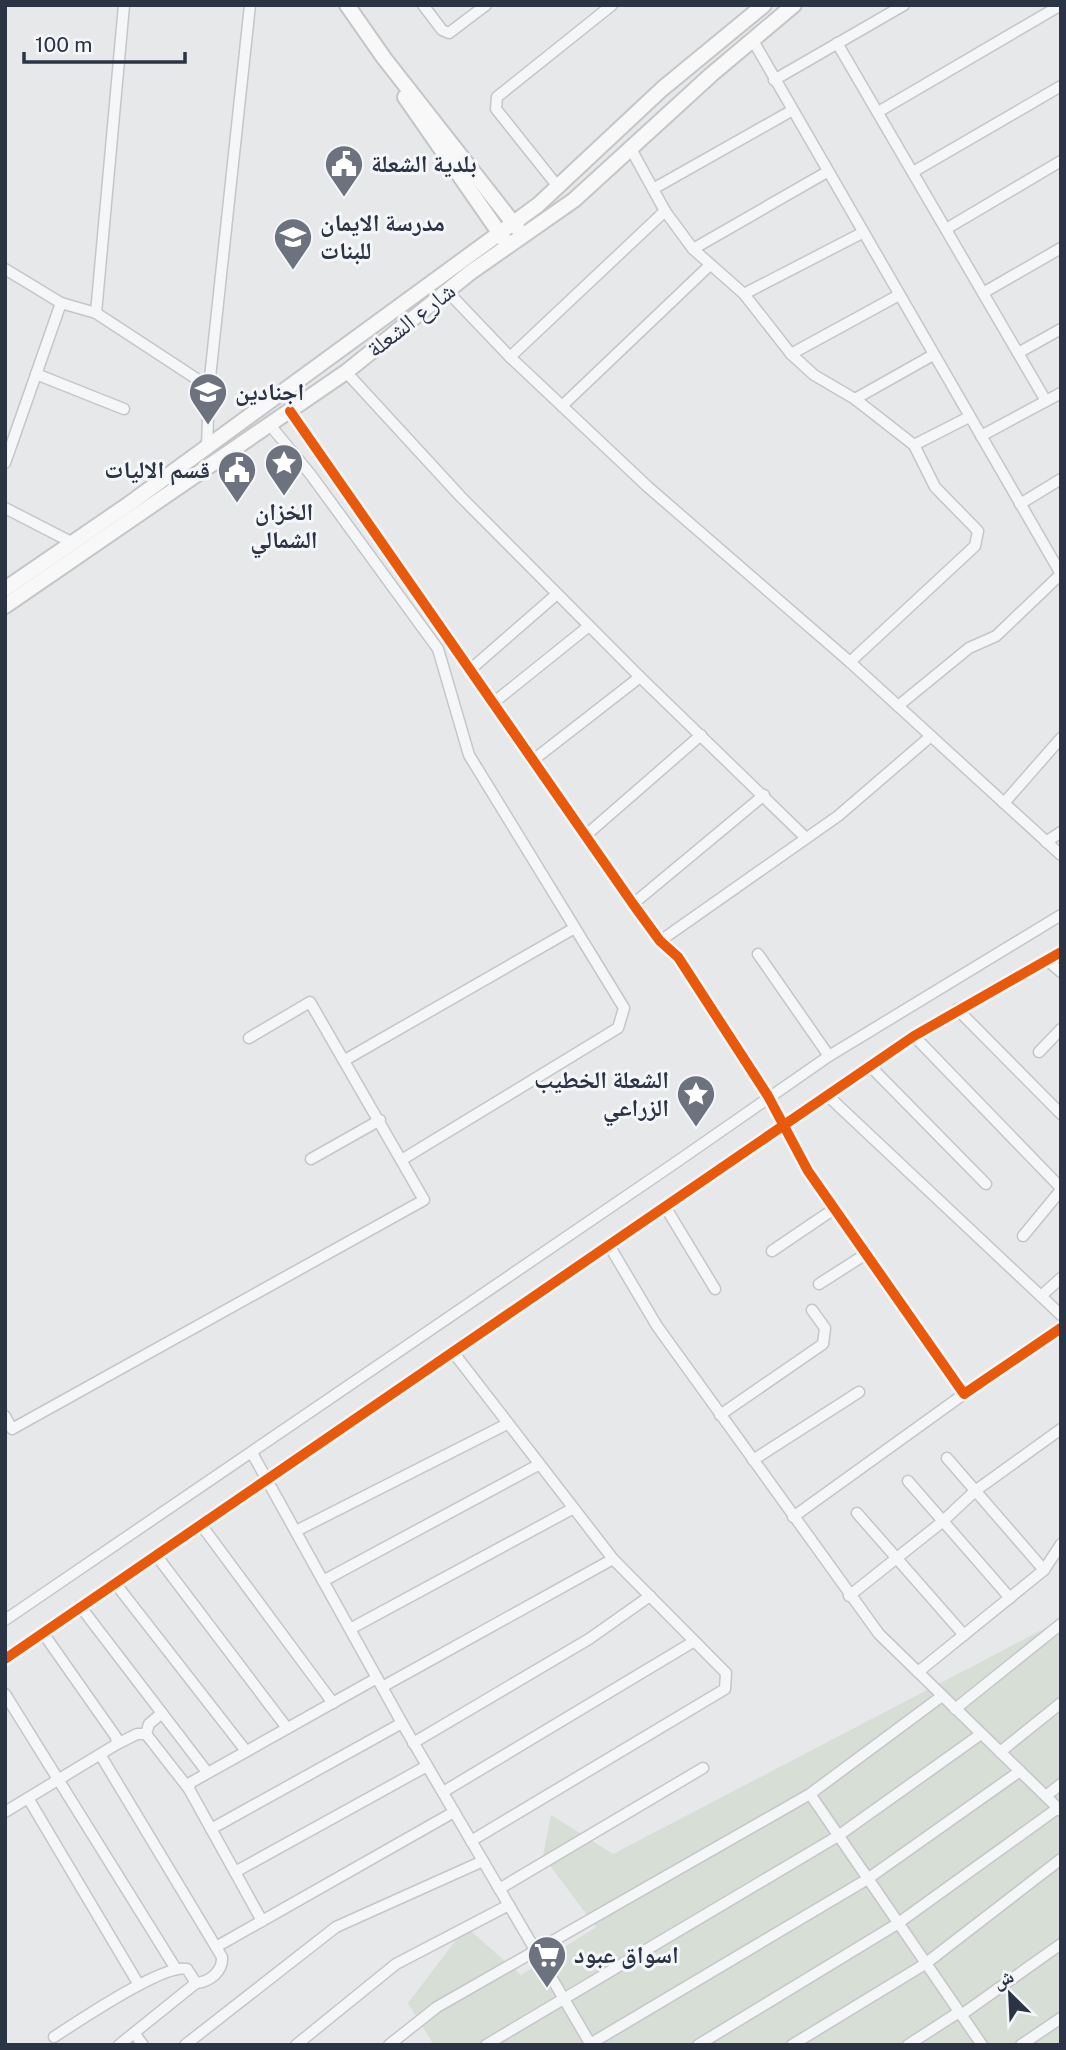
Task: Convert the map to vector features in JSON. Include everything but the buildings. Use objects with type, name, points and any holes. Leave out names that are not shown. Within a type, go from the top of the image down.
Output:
[{"type":"main road","points":[[347,5],[384,58],[524,236]]},
{"type":"main road","name":"شارع الشعلة","points":[[5,606],[346,372],[447,291],[574,200],[752,39],[794,5]]},
{"type":"main road","name":"شارع الشعلة","points":[[5,589],[208,447],[559,188],[654,96],[757,7]]},
{"type":"main road","points":[[384,58],[415,114],[510,247]]},
{"type":"street","points":[[96,313],[124,5]]},
{"type":"street","points":[[208,447],[209,387],[250,5]]},
{"type":"street","points":[[423,5],[442,30],[449,33],[486,5]]},
{"type":"street","points":[[559,188],[494,103],[497,97],[612,5]]},
{"type":"street","points":[[774,80],[904,5]]},
{"type":"street","points":[[877,112],[1061,5]]},
{"type":"street","points":[[752,39],[791,111],[1061,574],[996,636],[969,648],[898,706]]},
{"type":"street","points":[[837,43],[1046,401]]},
{"type":"street","points":[[912,172],[1061,86]]},
{"type":"street","points":[[653,189],[791,111]]},
{"type":"street","points":[[631,149],[665,211],[693,249],[744,294],[791,354],[814,375],[855,399],[914,445],[935,487],[973,523],[979,537],[975,547],[850,662]]},
{"type":"street","points":[[946,229],[1061,161]]},
{"type":"street","points":[[693,249],[827,172]]},
{"type":"street","points":[[510,357],[665,211]]},
{"type":"street","points":[[744,294],[862,233]]},
{"type":"street","points":[[983,293],[1061,248]]},
{"type":"street","points":[[562,406],[710,265]]},
{"type":"street","points":[[5,270],[61,303],[96,313],[209,387]]},
{"type":"street","points":[[447,291],[510,357],[697,532],[850,662],[1061,855]]},
{"type":"street","points":[[791,354],[899,295]]},
{"type":"street","points":[[6,456],[61,303]]},
{"type":"street","points":[[1018,353],[1061,329]]},
{"type":"street","points":[[855,399],[933,355]]},
{"type":"street","points":[[346,372],[461,497],[640,677],[806,838]]},
{"type":"street","points":[[36,374],[124,409]]},
{"type":"street","points":[[981,436],[1061,393]]},
{"type":"street","points":[[290,411],[633,904],[660,941],[678,957],[768,1096],[808,1171],[964,1394]]},
{"type":"street","points":[[914,445],[969,417]]},
{"type":"street","points":[[270,425],[311,475],[438,649],[469,755],[573,929],[624,1008],[618,1028],[402,1159]]},
{"type":"street","points":[[1020,504],[1061,479]]},
{"type":"street","points":[[5,508],[72,543]]},
{"type":"street","points":[[471,669],[558,594]]},
{"type":"street","points":[[493,703],[589,626]]},
{"type":"street","points":[[533,761],[640,677]]},
{"type":"street","points":[[585,836],[701,735]]},
{"type":"street","points":[[660,941],[838,817],[930,736]]},
{"type":"street","points":[[1004,803],[1061,738]]},
{"type":"street","points":[[633,904],[764,795]]},
{"type":"street","points":[[1046,842],[1061,832]]},
{"type":"street","points":[[5,1620],[252,1454],[768,1096],[1061,915]]},
{"type":"street","points":[[345,1060],[573,929]]},
{"type":"street","points":[[5,1659],[202,1526],[267,1478],[610,1247],[914,1036],[1061,951]]},
{"type":"street","points":[[758,954],[829,1056]]},
{"type":"street","points":[[1047,960],[1061,972]]},
{"type":"street","points":[[5,1416],[12,1429],[424,1200],[310,1002],[248,1038]]},
{"type":"street","points":[[957,1009],[1061,1114]]},
{"type":"street","points":[[1039,1052],[1061,1029]]},
{"type":"street","points":[[914,1036],[1061,1189],[1023,1236]]},
{"type":"street","points":[[871,1067],[986,1184]]},
{"type":"street","points":[[828,1096],[1061,1315]]},
{"type":"street","points":[[311,1159],[380,1120]]},
{"type":"street","points":[[666,1208],[715,1289]]},
{"type":"street","points":[[772,1251],[834,1209]]},
{"type":"street","points":[[610,1247],[657,1326],[849,1596],[879,1634],[1059,1809],[897,1924],[698,2045]]},
{"type":"street","points":[[819,1284],[866,1254]]},
{"type":"street","points":[[1041,1296],[1061,1278]]},
{"type":"street","points":[[720,1415],[823,1344],[825,1328],[812,1310]]},
{"type":"street","points":[[793,1517],[1061,1328]]},
{"type":"street","points":[[453,1352],[572,1509],[614,1559],[726,1673],[725,1689],[471,1841]]},
{"type":"street","points":[[753,1460],[859,1392]]},
{"type":"street","points":[[296,1531],[507,1424]]},
{"type":"street","points":[[849,1596],[942,1522],[975,1491],[1061,1429]]},
{"type":"street","points":[[252,1454],[379,1683],[591,2044],[866,1880],[1020,1771]]},
{"type":"street","points":[[947,1458],[1044,1570]]},
{"type":"street","points":[[323,1581],[538,1465]]},
{"type":"street","points":[[908,1481],[1010,1598]]},
{"type":"street","points":[[350,1629],[572,1509]]},
{"type":"street","points":[[857,1513],[895,1560],[964,1635]]},
{"type":"street","points":[[202,1526],[333,1703]]},
{"type":"street","points":[[918,1672],[1044,1570],[1061,1544]]},
{"type":"street","points":[[156,1555],[287,1728]]},
{"type":"street","points":[[189,1789],[194,1779],[333,1703],[379,1683],[614,1559]]},
{"type":"street","points":[[115,1583],[246,1751]]},
{"type":"street","points":[[413,1742],[589,1639],[650,1597]]},
{"type":"street","points":[[80,1606],[207,1772]]},
{"type":"street","points":[[955,1709],[1061,1624]]},
{"type":"street","points":[[43,1633],[116,1737],[117,1744]]},
{"type":"street","points":[[443,1793],[694,1643]]},
{"type":"street","points":[[5,1694],[176,1969]]},
{"type":"street","points":[[389,2045],[437,2007],[537,1953],[810,1794],[942,1696]]},
{"type":"street","points":[[1000,1752],[1061,1703]]},
{"type":"street","points":[[146,1734],[149,1724],[162,1713]]},
{"type":"street","points":[[211,1829],[402,1723]]},
{"type":"street","points":[[7,1806],[60,1780],[102,1756],[117,1744],[137,1734],[146,1734]]},
{"type":"street","points":[[146,1734],[189,1789],[261,1921]]},
{"type":"street","points":[[486,2045],[838,1836],[981,1734]]},
{"type":"street","points":[[102,1756],[222,1957],[219,1971],[202,1983],[196,1983],[119,2045]]},
{"type":"street","points":[[234,1872],[427,1766]]},
{"type":"street","points":[[499,1889],[703,1768]]},
{"type":"street","points":[[1046,1796],[1061,1784]]},
{"type":"street","points":[[810,1794],[866,1880],[982,2045]]},
{"type":"street","points":[[28,1798],[139,1985]]},
{"type":"street","points":[[216,1947],[454,1812]]},
{"type":"street","points":[[792,2045],[925,1964],[1061,1860]]},
{"type":"street","points":[[185,2045],[336,1927],[483,1861]]},
{"type":"street","points":[[296,2045],[396,1964],[509,1905]]},
{"type":"street","points":[[908,2045],[1061,1944]]},
{"type":"street","points":[[54,2037],[139,1985],[176,1969],[187,1969],[196,1983]]},
{"type":"street","points":[[1021,2045],[1061,2018]]},
{"type":"street","points":[[134,2033],[144,2045]]},
{"type":"shaded area","points":[[1061,1620],[1061,2045],[434,2045],[408,2003],[466,1927],[521,1975],[596,1927],[543,1856],[551,1815],[613,1854]]},
{"type":"cycle path","points":[[290,411],[633,904],[660,941],[678,957],[768,1096],[808,1171],[964,1394],[1061,1328]]},
{"type":"cycle path","points":[[5,1659],[914,1036],[1061,952]]},
{"type":"place","name":"بلدية الشعلة","points":[[344,198]]},
{"type":"place","name":"مدرسة الايمان للبنات","points":[[293,271]]},
{"type":"place","name":"اجنادين","points":[[208,426]]},
{"type":"place","name":"الخزان الشمالي","points":[[284,497]]},
{"type":"place","name":"قسم الاليات","points":[[237,504]]},
{"type":"place","name":"الشعلة الخطيب الزراعي","points":[[696,1128]]},
{"type":"place","name":"اسواق عبود","points":[[547,1989]]}]
